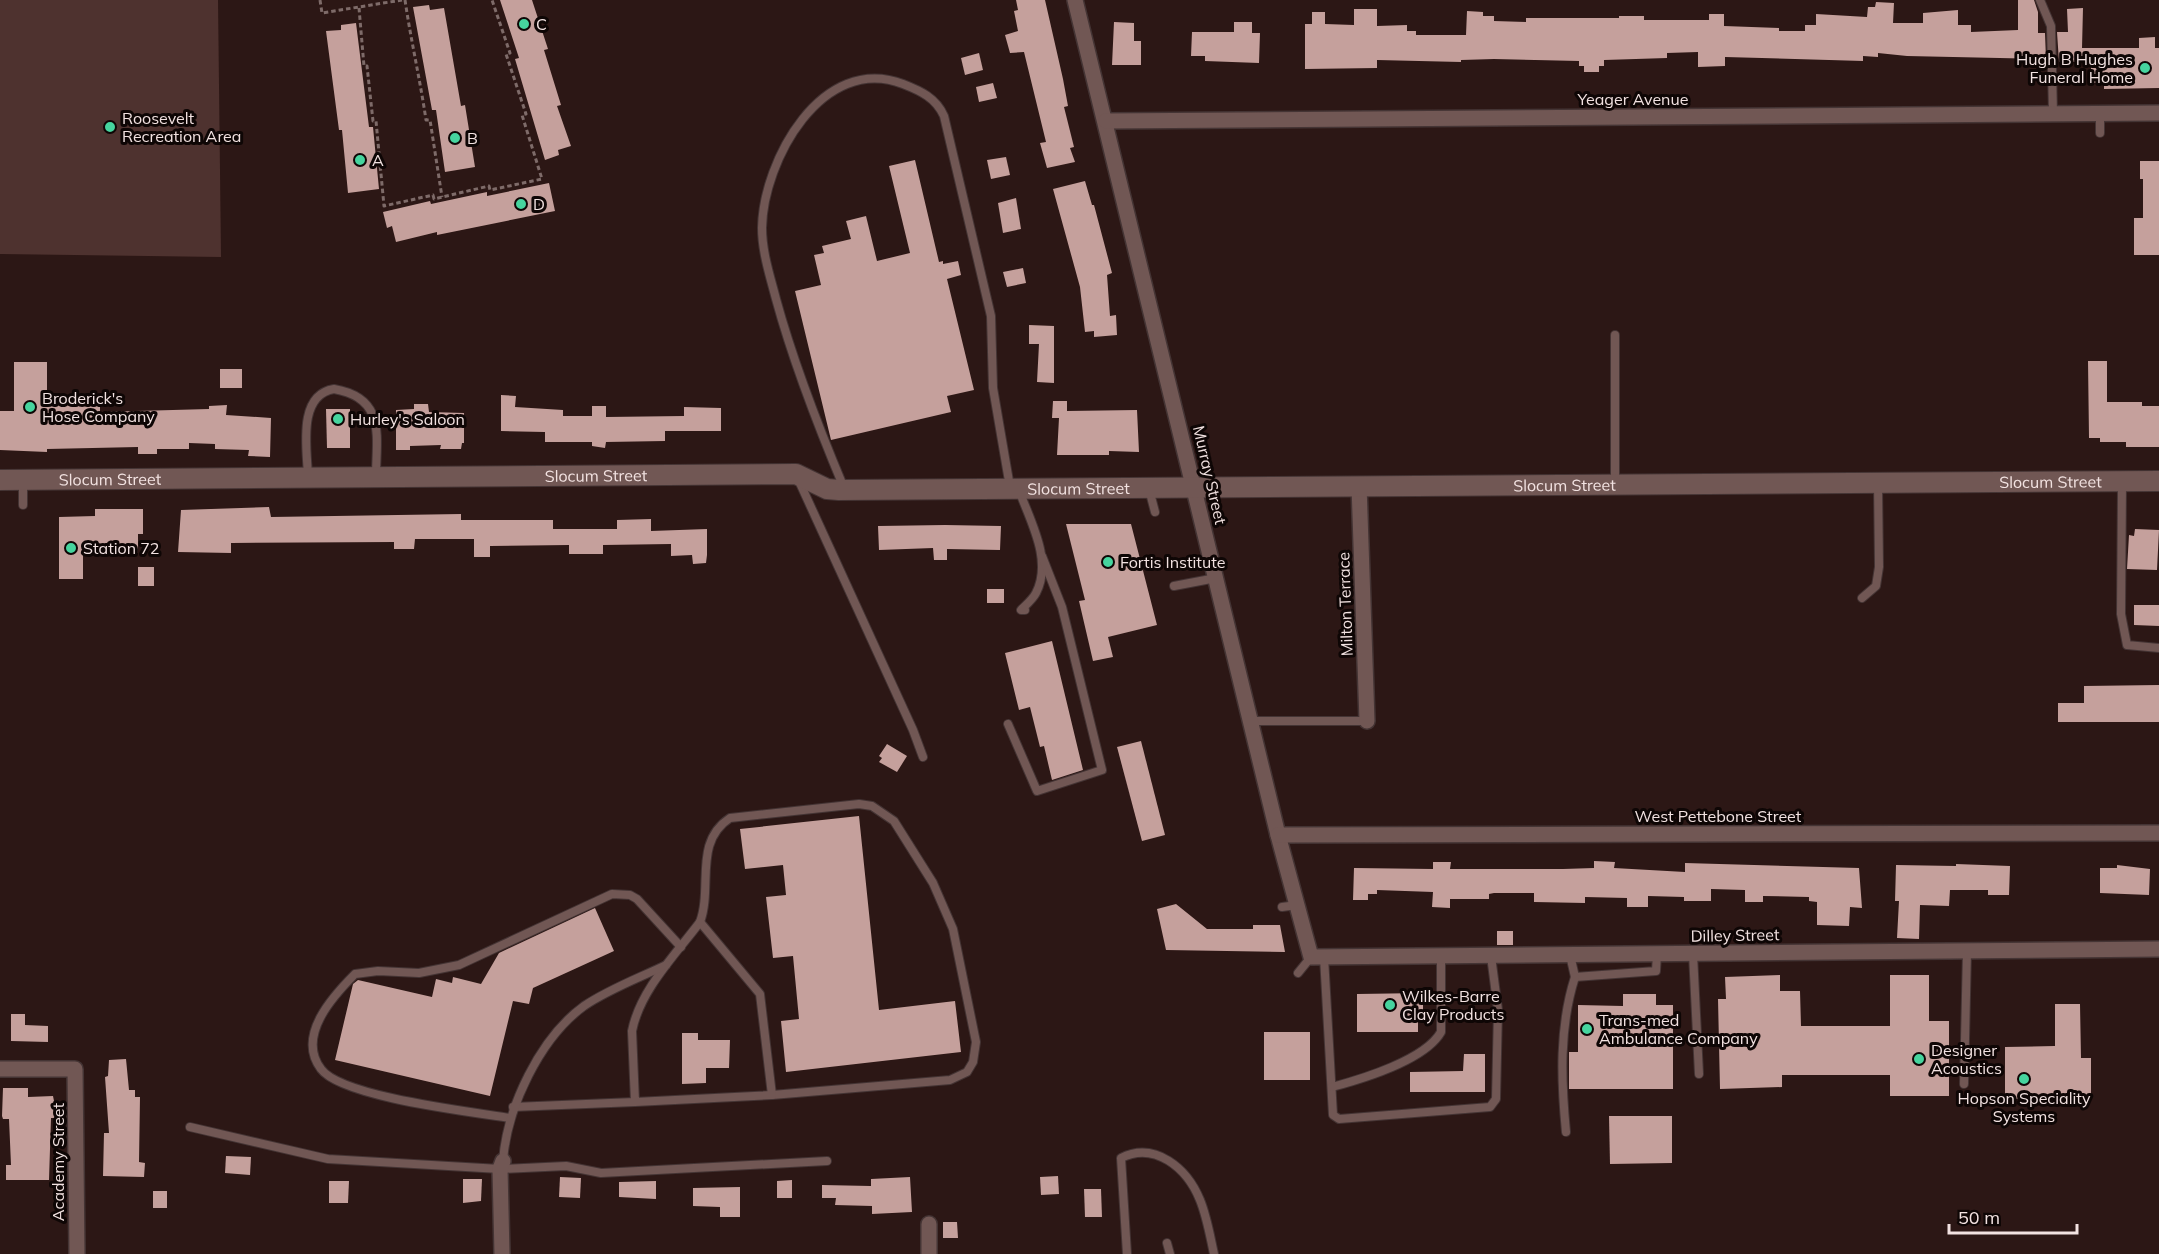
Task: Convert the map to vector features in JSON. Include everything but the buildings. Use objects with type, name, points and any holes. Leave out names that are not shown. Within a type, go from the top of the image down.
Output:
[{"type":"street","name":"Murray Street","points":[[1075,0],[1107,121],[1278,835],[1289,906],[1318,957]]},
{"type":"street","name":"Yeager Avenue","points":[[1107,121],[2159,113]]},
{"type":"street","name":"Slocum Street","points":[[0,480],[796,474],[827,489],[2159,482]]},
{"type":"street","name":"Milton Terrace","points":[[1359,485],[1366,721]]},
{"type":"street","name":"West Pettebone Street","points":[[1278,835],[2159,833]]},
{"type":"street","name":"Dilley Street","points":[[1318,957],[2159,949]]},
{"type":"street","name":"Academy Street","points":[[0,1069],[75,1069],[77,1254]]},
{"type":"street","points":[[502,1165],[502,1254]]},
{"type":"street","points":[[929,1224],[929,1254]]},
{"type":"lane","points":[[2040,0],[2051,26],[2053,114]]},
{"type":"lane","points":[[844,489],[799,379],[767,264],[762,225],[766,196],[777,161],[806,113],[820,100],[842,86],[880,79],[895,81],[932,98],[944,116],[991,316],[993,388],[1014,489],[1062,607],[1102,770],[1037,791],[1008,724]]},
{"type":"lane","points":[[2100,113],[2100,133]]},
{"type":"lane","points":[[1615,335],[1615,484]]},
{"type":"lane","points":[[308,478],[310,411],[320,395],[334,389],[355,396],[373,413],[378,444],[376,477]]},
{"type":"lane","points":[[796,474],[913,730],[923,758]]},
{"type":"lane","points":[[23,480],[23,505]]},
{"type":"lane","points":[[2122,482],[2121,614],[2127,645],[2159,648]]},
{"type":"lane","points":[[1862,598],[1876,586],[1879,567],[1878,483]]},
{"type":"lane","points":[[1149,488],[1155,512]]},
{"type":"lane","points":[[1025,610],[1021,610],[1036,593],[1043,569],[1042,556]]},
{"type":"lane","points":[[1174,586],[1216,578]]},
{"type":"lane","points":[[1251,721],[1366,721]]},
{"type":"lane","points":[[513,1107],[635,1102],[771,1095],[950,1080],[967,1072],[973,1062],[976,1042],[953,929],[933,883],[894,821],[872,806],[859,804],[730,818],[722,824],[707,847],[706,900],[700,922],[650,991],[634,1020],[632,1031],[635,1102]]},
{"type":"lane","points":[[510,1118],[392,1097],[358,1089],[328,1076],[316,1061],[314,1042],[315,1032],[326,1007],[355,974],[378,971],[419,973],[459,965],[612,894],[630,895],[637,899],[681,947]]},
{"type":"lane","points":[[700,922],[760,994],[771,1095]]},
{"type":"lane","points":[[1964,1084],[1967,951]]},
{"type":"lane","points":[[1575,977],[1656,972],[1657,954]]},
{"type":"lane","points":[[1693,954],[1700,1074]]},
{"type":"lane","points":[[1566,1132],[1561,1085],[1567,1004],[1575,977],[1570,955]]},
{"type":"lane","points":[[1332,1087],[1373,1077],[1435,1043],[1441,1032],[1441,956]]},
{"type":"lane","points":[[1318,957],[1333,1115],[1339,1119],[1490,1107],[1496,1099],[1498,1010],[1491,956]]},
{"type":"lane","points":[[1298,973],[1318,957]]},
{"type":"lane","points":[[502,1165],[513,1107],[534,1068],[569,1019],[605,994],[669,963]]},
{"type":"lane","points":[[190,1127],[224,1133],[315,1158],[566,1166],[601,1173],[827,1161]]},
{"type":"lane","points":[[1127,1254],[1121,1158],[1134,1152],[1156,1154],[1180,1169],[1200,1199],[1214,1254]]},
{"type":"lane","points":[[1167,1243],[1170,1254]]},
{"type":"path","points":[[320,0],[322,13],[403,0],[412,50],[418,66],[426,120],[430,120],[442,196]]},
{"type":"path","points":[[359,8],[364,66],[367,66],[373,121],[376,121],[384,206],[433,195],[434,199],[542,179],[522,115],[526,114],[506,54],[510,52],[492,0]]},
{"type":"shaded area","name":"Roosevelt Recreation Area","points":[[0,0],[218,0],[221,257],[0,254]]},
{"type":"place","name":"C","points":[[524,24]]},
{"type":"place","name":"Hugh B Hughes Funeral Home","points":[[2145,68]]},
{"type":"place","name":"Roosevelt Recreation Area","points":[[110,127]]},
{"type":"place","name":"B","points":[[455,138]]},
{"type":"place","name":"A","points":[[360,160]]},
{"type":"place","name":"D","points":[[521,204]]},
{"type":"place","name":"Broderick's Hose Company","points":[[30,407]]},
{"type":"place","name":"Hurley's Saloon","points":[[338,419]]},
{"type":"place","name":"Station 72","points":[[71,548]]},
{"type":"place","name":"Fortis Institute","points":[[1108,562]]},
{"type":"place","name":"Wilkes-Barre Clay Products","points":[[1390,1005]]},
{"type":"place","name":"Trans-med Ambulance Company","points":[[1587,1029]]},
{"type":"place","name":"Designer Acoustics","points":[[1919,1059]]},
{"type":"place","name":"Hopson Speciality Systems","points":[[2024,1079]]}]
